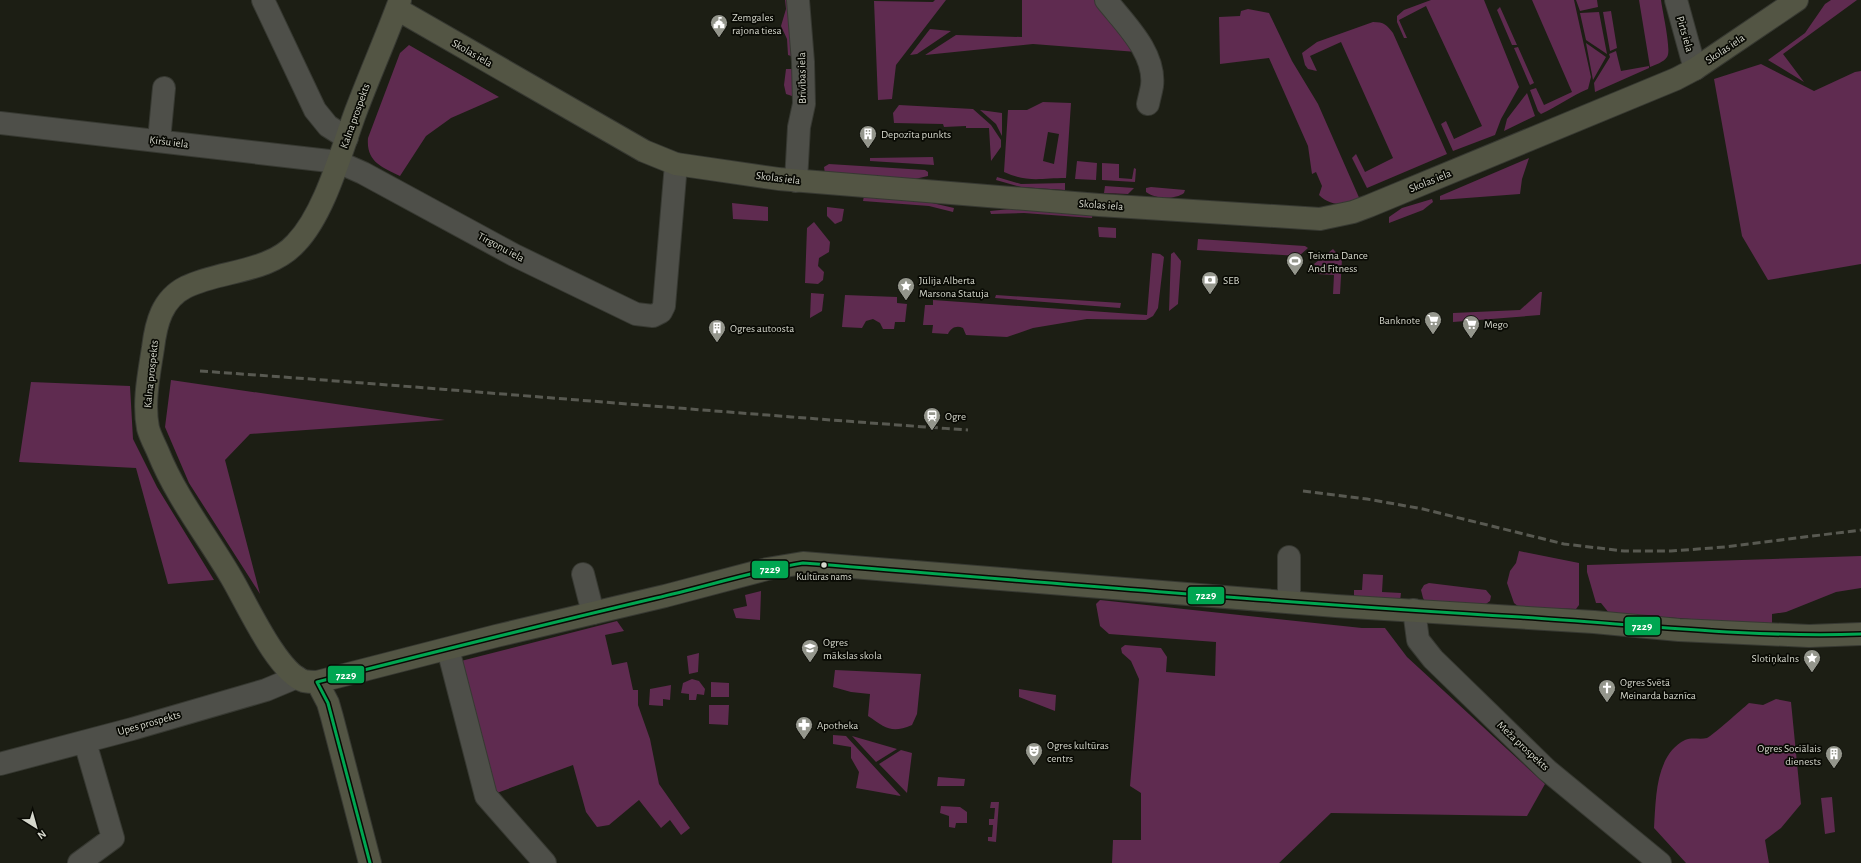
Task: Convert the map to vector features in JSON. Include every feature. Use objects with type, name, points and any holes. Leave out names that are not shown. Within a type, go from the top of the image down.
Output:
[{"type":"main road","name":"Skolas iela","points":[[398,4],[644,151],[676,164],[796,181],[1099,205],[1320,219],[1353,212],[1369,206],[1598,113],[1676,79],[1695,69],[1797,0]]},
{"type":"main road","name":"Kalna prospekts","points":[[370,863],[328,703],[307,680],[286,668],[272,651],[230,576],[167,473],[149,430],[146,406],[154,341],[161,311],[177,293],[187,287],[265,263],[287,251],[296,244],[308,229],[338,162],[398,4]]},
{"type":"main road","name":"Upes prospekts","points":[[307,680],[448,649],[665,596],[767,569],[803,563],[1289,602],[1594,622],[1679,630],[1809,636],[1861,634]]},
{"type":"street","points":[[263,0],[315,110],[328,126],[347,138]]},
{"type":"street","name":"Brīvības iela","points":[[796,181],[800,127],[804,104],[803,62],[798,0]]},
{"type":"street","points":[[1106,0],[1136,38],[1149,60],[1152,85],[1148,104]]},
{"type":"street","name":"Pirts iela","points":[[1676,0],[1695,69]]},
{"type":"street","points":[[159,140],[164,88]]},
{"type":"street","name":"Ķiršu iela","points":[[0,123],[159,140],[338,162]]},
{"type":"street","name":"Tirgoņu iela","points":[[338,162],[363,173],[514,255],[636,314],[652,316],[661,312],[664,306],[676,164]]},
{"type":"street","points":[[1289,557],[1289,602]]},
{"type":"street","points":[[583,574],[594,613]]},
{"type":"street","name":"Meža prospekts","points":[[1414,610],[1418,640],[1432,659],[1547,770],[1660,863]]},
{"type":"street","points":[[448,649],[486,796],[545,863]]},
{"type":"street","name":"Upes prospekts","points":[[0,764],[85,742],[266,690],[307,680]]},
{"type":"street","points":[[79,863],[113,838],[85,742]]},
{"type":"shaded area","points":[[785,0],[789,0],[791,56],[788,55],[787,39],[781,26],[786,9]]},
{"type":"shaded area","points":[[935,0],[946,0],[896,65],[892,99],[878,100],[874,1],[933,2]]},
{"type":"shaded area","points":[[1022,0],[1098,0],[1137,52],[1033,44],[925,55],[956,35],[1022,37]]},
{"type":"shaded area","points":[[1431,0],[1484,0],[1519,87],[1501,119],[1495,135],[1453,151],[1441,124],[1446,121],[1454,139],[1482,126],[1426,6],[1399,20],[1407,38],[1404,38],[1397,22],[1397,16],[1404,10]]},
{"type":"shaded area","points":[[1532,0],[1574,0],[1591,77],[1588,89],[1541,114],[1538,111],[1530,90],[1536,88],[1544,105],[1572,92]]},
{"type":"shaded area","points":[[1576,0],[1597,0],[1598,7],[1580,11]]},
{"type":"shaded area","points":[[1639,0],[1661,0],[1666,30],[1668,47],[1667,57],[1662,62],[1650,67]]},
{"type":"shaded area","points":[[1831,0],[1857,0],[1783,54],[1804,82],[1768,60],[1805,33],[1825,4]]},
{"type":"shaded area","points":[[1500,7],[1517,45],[1512,45],[1497,10]]},
{"type":"shaded area","points":[[1248,9],[1269,13],[1292,61],[1318,104],[1361,202],[1339,204],[1329,202],[1319,195],[1322,186],[1316,172],[1312,174],[1308,146],[1269,58],[1220,64],[1219,17],[1240,16],[1241,11]]},
{"type":"shaded area","points":[[1611,11],[1617,48],[1610,51],[1603,12]]},
{"type":"shaded area","points":[[1599,12],[1607,54],[1586,40],[1580,13]]},
{"type":"shaded area","points":[[1373,22],[1385,24],[1393,33],[1447,154],[1367,188],[1352,158],[1356,154],[1365,172],[1393,158],[1341,42],[1310,56],[1317,71],[1308,69],[1305,65],[1302,53],[1317,42]]},
{"type":"shaded area","points":[[930,29],[951,31],[917,54],[910,55]]},
{"type":"shaded area","points":[[1586,43],[1606,57],[1593,80]]},
{"type":"shaded area","points":[[409,45],[499,97],[451,118],[426,136],[400,176],[376,163],[370,153],[368,138],[400,53]]},
{"type":"shaded area","points":[[1518,47],[1534,83],[1530,85],[1514,48]]},
{"type":"shaded area","points":[[1616,51],[1621,71],[1649,66],[1649,68],[1595,92],[1594,83],[1610,57],[1609,54]]},
{"type":"shaded area","points":[[1761,64],[1814,91],[1855,72],[1861,71],[1861,264],[1768,280],[1742,236],[1714,79]]},
{"type":"shaded area","points":[[786,69],[793,69],[792,96],[786,94],[784,85]]},
{"type":"shaded area","points":[[1527,93],[1535,116],[1504,131],[1507,119]]},
{"type":"shaded area","points":[[1043,102],[1071,103],[1066,178],[1028,179],[1020,178],[1004,172],[1008,110],[1027,110]],"holes":[[[1048,132],[1059,134],[1054,164],[1043,161]]]},
{"type":"shaded area","points":[[899,105],[973,109],[991,125],[1001,140],[1001,147],[991,161],[989,128],[966,128],[966,126],[944,127],[943,124],[894,123],[893,113]]},
{"type":"shaded area","points":[[980,110],[1002,113],[1002,136],[996,124]]},
{"type":"shaded area","points":[[933,157],[934,165],[870,161],[870,158]]},
{"type":"shaded area","points":[[1529,158],[1522,179],[1520,194],[1440,200],[1440,196]]},
{"type":"shaded area","points":[[1077,161],[1097,163],[1096,180],[1075,179]]},
{"type":"shaded area","points":[[1102,163],[1119,164],[1119,178],[1132,179],[1134,168],[1136,169],[1135,182],[1102,180]]},
{"type":"shaded area","points":[[829,164],[925,170],[928,172],[928,176],[915,179],[825,174],[824,167]]},
{"type":"shaded area","points":[[997,177],[1021,184],[1065,183],[1065,190],[1021,187],[996,180]]},
{"type":"shaded area","points":[[1105,186],[1134,188],[1128,194],[1104,193]]},
{"type":"shaded area","points":[[1151,187],[1185,190],[1184,193],[1176,197],[1165,198],[1154,196],[1146,192],[1146,188]]},
{"type":"shaded area","points":[[864,196],[919,200],[954,208],[953,212],[929,206],[863,201]]},
{"type":"shaded area","points":[[1432,199],[1433,202],[1423,210],[1389,223],[1389,217],[1402,208]]},
{"type":"shaded area","points":[[732,203],[768,207],[768,221],[733,219]]},
{"type":"shaded area","points":[[827,207],[844,209],[842,221],[835,224],[827,216]]},
{"type":"shaded area","points":[[1021,208],[1093,210],[1092,218],[1024,213],[991,214],[990,211]]},
{"type":"shaded area","points":[[814,222],[830,242],[829,252],[819,258],[818,266],[824,272],[823,280],[818,284],[805,283],[807,228]]},
{"type":"shaded area","points":[[1098,227],[1116,228],[1116,238],[1099,237]]},
{"type":"shaded area","points":[[1198,239],[1305,246],[1308,248],[1299,256],[1197,250]]},
{"type":"shaded area","points":[[1333,249],[1342,259],[1340,294],[1333,294],[1334,275],[1317,274],[1317,268],[1314,264]]},
{"type":"shaded area","points":[[1174,252],[1181,261],[1178,304],[1169,311],[1171,254]]},
{"type":"shaded area","points":[[1152,253],[1160,254],[1164,257],[1158,308],[1153,316],[1146,320],[1087,319],[1033,328],[1007,337],[966,335],[963,328],[958,327],[952,329],[948,334],[932,333],[933,325],[923,325],[925,305],[933,305],[933,300],[1147,315]]},
{"type":"shaded area","points":[[1540,292],[1542,292],[1540,315],[1453,322],[1453,313],[1520,310]]},
{"type":"shaded area","points":[[811,293],[824,294],[822,311],[810,318]]},
{"type":"shaded area","points":[[845,295],[897,297],[897,303],[907,304],[905,322],[895,322],[894,329],[883,329],[880,323],[873,319],[866,321],[862,328],[842,327]]},
{"type":"shaded area","points":[[996,295],[1121,303],[1120,308],[995,298]]},
{"type":"shaded area","points":[[171,380],[445,420],[250,434],[225,460],[260,594],[189,483],[165,427]]},
{"type":"shaded area","points":[[31,382],[130,386],[133,439],[157,487],[214,580],[168,584],[136,468],[19,462]]},
{"type":"shaded area","points":[[1519,551],[1579,563],[1579,605],[1576,609],[1519,607],[1514,603],[1507,583],[1510,571],[1516,563]]},
{"type":"shaded area","points":[[1861,556],[1861,588],[1836,592],[1786,612],[1772,614],[1772,625],[1609,613],[1601,603],[1596,603],[1587,572],[1587,565]]},
{"type":"shaded area","points":[[1363,574],[1383,575],[1382,592],[1401,593],[1400,601],[1354,598],[1354,590],[1362,590]]},
{"type":"shaded area","points":[[1429,583],[1486,590],[1491,596],[1490,601],[1483,606],[1426,603],[1421,590],[1424,585]]},
{"type":"shaded area","points":[[761,591],[760,620],[736,618],[733,609],[747,606],[745,595]]},
{"type":"shaded area","points":[[1100,600],[1362,628],[1385,628],[1407,657],[1545,784],[1527,816],[1331,813],[1279,863],[1112,863],[1113,840],[1141,840],[1141,793],[1130,786],[1139,679],[1131,661],[1122,653],[1121,648],[1125,645],[1161,648],[1167,657],[1166,672],[1215,676],[1216,642],[1109,634],[1100,626],[1096,604]]},
{"type":"shaded area","points":[[617,621],[624,631],[605,635],[612,665],[627,662],[633,690],[638,690],[638,705],[650,739],[659,784],[690,828],[681,835],[670,820],[661,828],[639,800],[609,825],[597,827],[586,812],[573,765],[494,794],[457,662]]},
{"type":"shaded area","points":[[699,653],[698,672],[689,674],[687,656]]},
{"type":"shaded area","points":[[835,670],[921,674],[917,714],[912,725],[899,729],[889,728],[868,716],[870,694],[851,692],[833,687]]},
{"type":"shaded area","points":[[692,679],[699,681],[705,689],[704,695],[697,694],[696,700],[689,700],[689,694],[681,693],[683,683]]},
{"type":"shaded area","points":[[711,682],[729,683],[729,697],[711,697]]},
{"type":"shaded area","points":[[671,685],[670,700],[663,699],[663,706],[649,705],[650,689]]},
{"type":"shaded area","points":[[1019,689],[1056,695],[1055,711],[1019,697]]},
{"type":"shaded area","points":[[1776,699],[1791,702],[1801,804],[1781,828],[1765,840],[1769,863],[1686,863],[1654,828],[1655,804],[1659,779],[1668,756],[1675,747],[1685,740],[1707,738],[1749,703],[1763,705]]},
{"type":"shaded area","points":[[709,705],[729,705],[728,725],[709,724]]},
{"type":"shaded area","points":[[833,735],[846,736],[901,796],[856,788],[859,772],[851,758],[851,747],[833,744]]},
{"type":"shaded area","points":[[852,736],[897,749],[876,762]]},
{"type":"shaded area","points":[[901,750],[912,753],[907,793],[879,764]]},
{"type":"shaded area","points":[[938,777],[965,779],[964,786],[937,786]]},
{"type":"shaded area","points":[[1832,797],[1835,832],[1825,834],[1821,798]]},
{"type":"shaded area","points":[[991,802],[999,802],[996,842],[988,841],[988,837],[992,837],[993,825],[989,825],[989,819],[994,819],[995,808],[990,808]]},
{"type":"shaded area","points":[[941,806],[960,807],[967,812],[967,823],[956,823],[955,828],[949,827],[949,816],[940,813]]},
{"type":"railway","points":[[200,371],[968,430]]},
{"type":"railway","points":[[1303,491],[1367,499],[1423,509],[1564,544],[1624,551],[1671,551],[1725,547],[1861,530]]},
{"type":"transit line","name":"7229","points":[[370,863],[328,703],[317,682],[747,575],[803,563],[1251,599],[1691,630],[1818,635],[1861,634]]},
{"type":"place","name":"Zemgales rajona tiesa","points":[[719,38]]},
{"type":"place","name":"Depozīta punkts","points":[[868,149]]},
{"type":"place","name":"Teixma Dance And Fitness","points":[[1295,276]]},
{"type":"place","name":"SEB","points":[[1210,295]]},
{"type":"place","name":"Jūlija Alberta Marsona Statuja","points":[[906,301]]},
{"type":"place","name":"Banknote","points":[[1433,335]]},
{"type":"place","name":"Mego","points":[[1471,339]]},
{"type":"place","name":"Ogres autoosta","points":[[717,343]]},
{"type":"place","name":"Ogre","points":[[932,431]]},
{"type":"place","name":"Kultūras nams","points":[[824,565]]},
{"type":"place","name":"Ogres mākslas skola","points":[[810,663]]},
{"type":"place","name":"Slotiņkalns","points":[[1812,673]]},
{"type":"place","name":"Ogres Svētā Meinarda baznīca","points":[[1607,703]]},
{"type":"place","name":"Apotheka","points":[[804,740]]},
{"type":"place","name":"Ogres kultūras centrs","points":[[1034,766]]},
{"type":"place","name":"Ogres Sociālais dienests","points":[[1834,769]]}]
